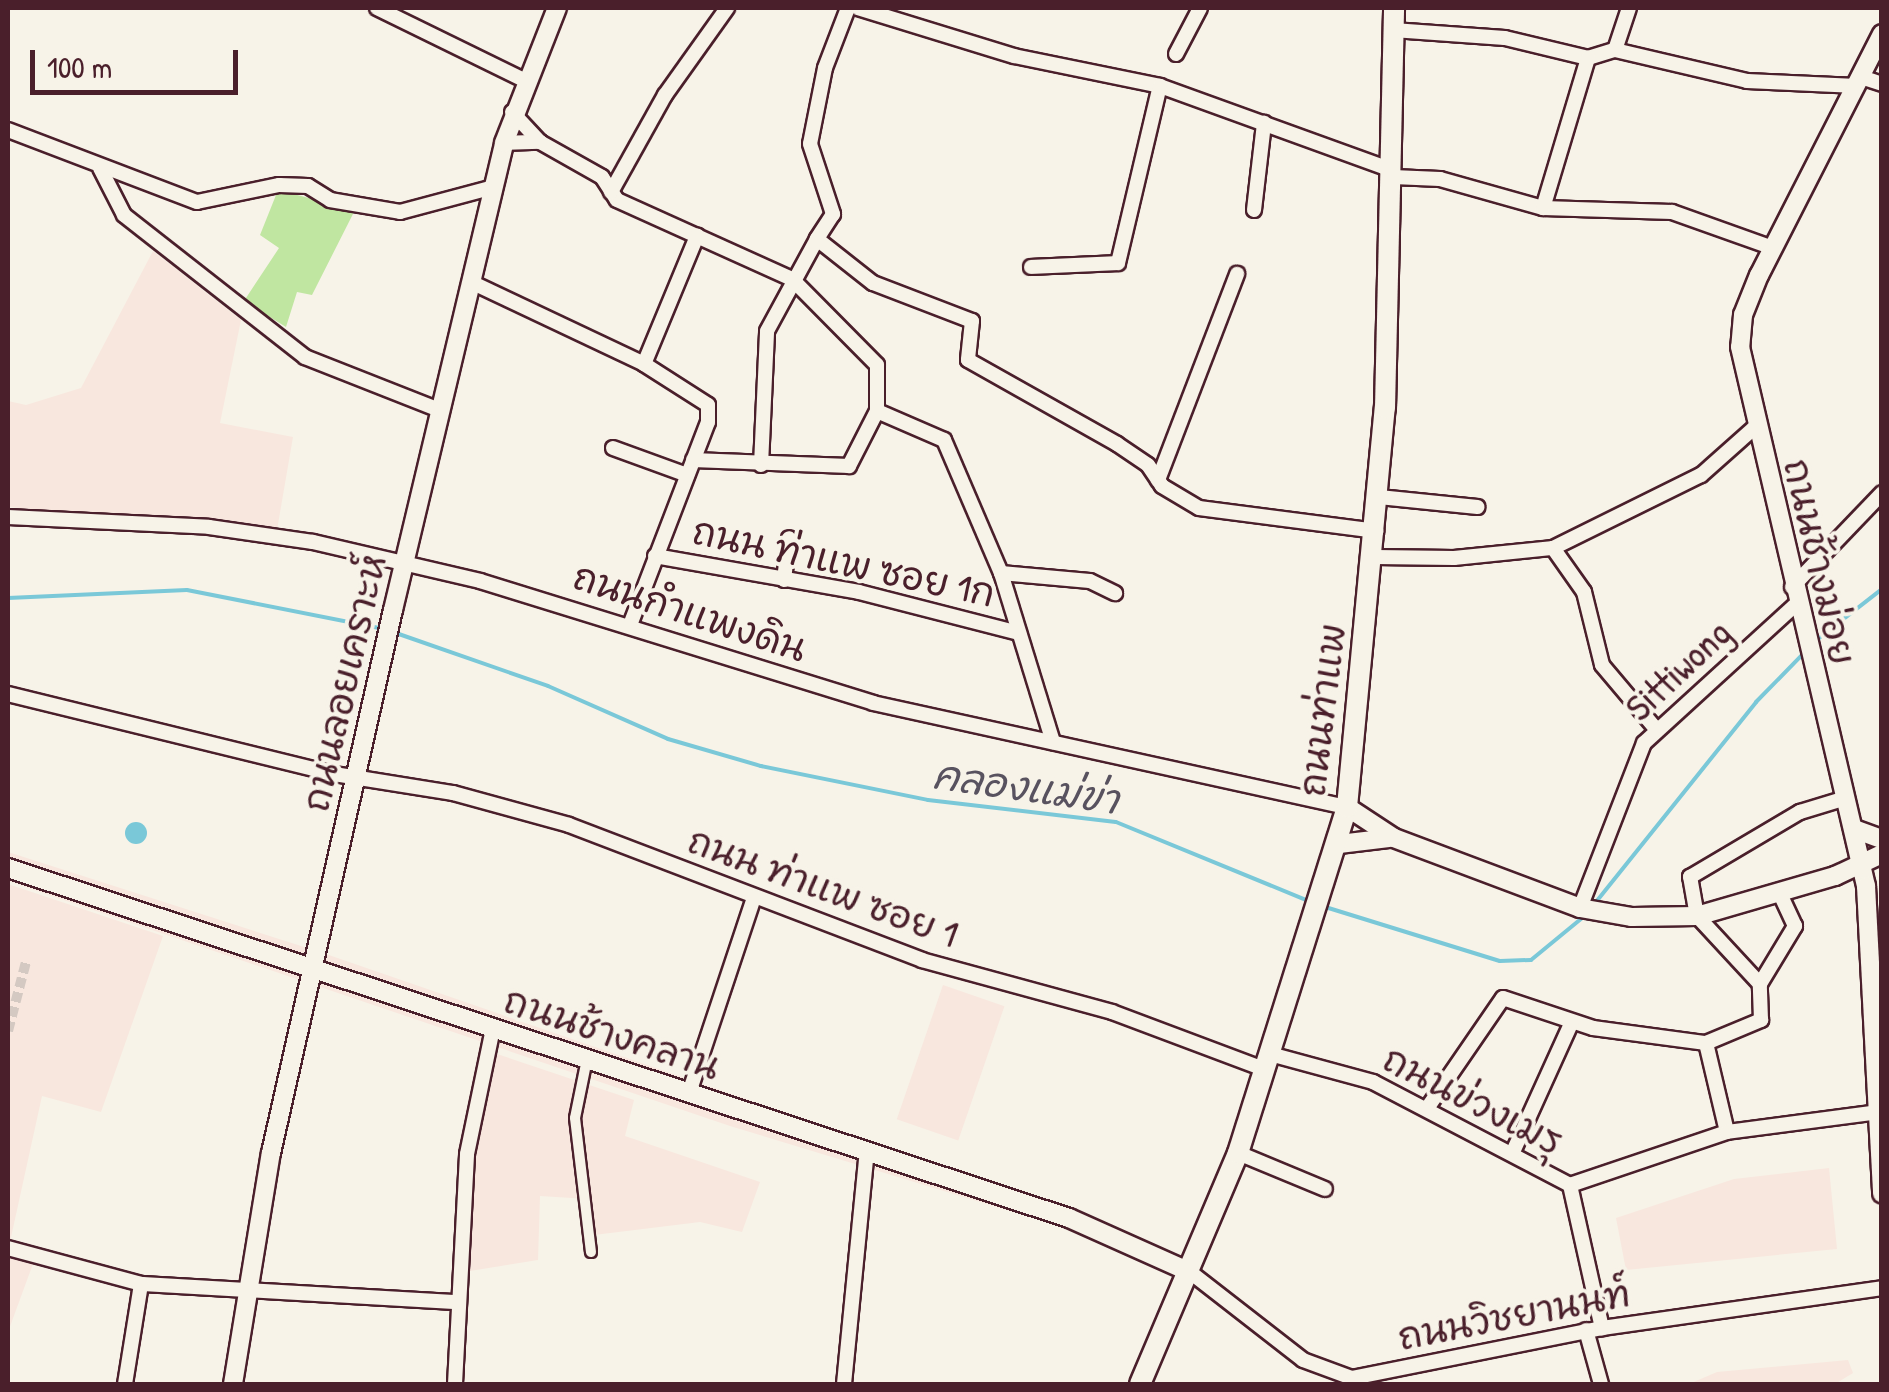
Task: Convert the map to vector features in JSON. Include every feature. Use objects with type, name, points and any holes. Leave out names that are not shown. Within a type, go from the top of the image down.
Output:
[{"type":"main road","name":"ถนนท่าแพ","points":[[1140,1384],[1238,1153],[1339,844],[1347,807],[1377,532],[1393,174],[1394,8]]},
{"type":"street","points":[[377,8],[524,80]]},
{"type":"street","name":"ถนนลอยเคราะห์","points":[[233,1384],[244,1293],[311,968],[405,562],[512,112],[557,8]]},
{"type":"street","points":[[611,192],[665,95],[727,8]]},
{"type":"street","points":[[760,465],[761,356],[792,279],[833,214],[810,144],[825,68],[848,8]]},
{"type":"street","points":[[858,8],[1014,56],[1160,86],[1393,174],[1440,179],[1542,208],[1672,212],[1774,248]]},
{"type":"street","points":[[1176,54],[1200,8]]},
{"type":"street","points":[[1615,50],[1628,8]]},
{"type":"street","points":[[1393,30],[1505,38],[1588,58],[1615,50],[1747,81],[1882,84]]},
{"type":"street","name":"ถนนช้างม่อย","points":[[1882,34],[1774,248],[1740,330],[1754,427],[1862,863],[1878,1013],[1882,1194]]},
{"type":"street","points":[[1542,208],[1588,58]]},
{"type":"street","points":[[1031,267],[1118,262],[1160,86]]},
{"type":"street","points":[[512,112],[540,142],[602,177],[616,200],[792,279],[877,365],[877,411],[849,466],[690,468],[613,448]]},
{"type":"street","points":[[1254,210],[1264,123]]},
{"type":"street","points":[[8,130],[197,202],[278,185],[308,186],[330,200],[400,212],[494,187]]},
{"type":"street","points":[[504,143],[540,142]]},
{"type":"street","points":[[100,168],[124,216],[306,358],[442,411]]},
{"type":"street","points":[[644,364],[697,236]]},
{"type":"street","points":[[817,240],[873,282],[972,321],[968,360],[1117,444],[1175,496],[1220,514],[1377,532]]},
{"type":"street","points":[[1158,480],[1237,274]]},
{"type":"street","points":[[473,282],[644,364],[708,405],[690,468],[630,625]]},
{"type":"street","points":[[877,411],[944,440],[1001,573],[1053,742]]},
{"type":"street","points":[[1375,556],[1454,558],[1553,548],[1701,475],[1754,427]]},
{"type":"street","name":"Sittiwong","points":[[1580,908],[1638,753],[1656,729],[1794,596],[1882,493]]},
{"type":"street","points":[[1379,496],[1477,507]]},
{"type":"street","name":"ถนนกำแพงดิน","points":[[8,517],[208,527],[405,562],[630,625],[873,703],[1347,807]]},
{"type":"street","points":[[784,580],[789,538]]},
{"type":"street","points":[[1553,548],[1584,592],[1602,665],[1656,729]]},
{"type":"street","name":"ถนน ท่าแพ ซอย 1ก","points":[[655,556],[859,592],[1018,633]]},
{"type":"street","points":[[1001,573],[1090,581],[1115,593]]},
{"type":"street","name":"ถนน ท่าแพ ซอย 1","points":[[8,694],[355,779],[453,793],[569,825],[922,960],[1112,1012],[1268,1062]]},
{"type":"street","points":[[1760,984],[1697,916],[1688,884],[1700,868],[1800,812],[1846,798]]},
{"type":"street","points":[[1347,807],[1394,838],[1580,908],[1606,913],[1697,916],[1785,892],[1882,854]]},
{"type":"street","points":[[1785,892],[1838,864],[1855,832],[1882,839]]},
{"type":"street","points":[[1339,844],[1361,837],[1394,838]]},
{"type":"street","name":"ถนนช้างคลาน","points":[[8,868],[1069,1218],[1190,1272]]},
{"type":"street","points":[[1428,1107],[1503,998],[1572,1022],[1706,1043],[1761,1020],[1760,984],[1795,926],[1785,892]]},
{"type":"street","points":[[690,1092],[754,898]]},
{"type":"street","points":[[1512,1154],[1572,1022]]},
{"type":"street","points":[[454,1384],[455,1302],[466,1154],[493,1028]]},
{"type":"street","points":[[1706,1043],[1727,1132]]},
{"type":"street","points":[[587,1059],[575,1118],[591,1252]]},
{"type":"street","name":"ถนนข่วงเมรุ","points":[[1268,1062],[1374,1082],[1570,1185],[1727,1132],[1878,1112]]},
{"type":"street","points":[[841,1383],[867,1151]]},
{"type":"street","points":[[1238,1153],[1325,1189]]},
{"type":"street","points":[[1570,1185],[1601,1384]]},
{"type":"street","points":[[8,1248],[141,1284],[244,1293],[455,1302]]},
{"type":"street","name":"ถนนวิชยานนท์","points":[[1190,1272],[1303,1360],[1349,1381],[1594,1329],[1882,1288]]},
{"type":"street","points":[[126,1384],[141,1284]]},
{"type":"shaded area","points":[[153,251],[241,320],[220,423],[293,437],[277,530],[8,507],[8,401],[26,405],[81,388]]},
{"type":"shaded area","points":[[8,852],[323,953],[1064,1209],[1056,1225],[730,1126],[8,881]]},
{"type":"shaded area","points":[[8,884],[163,936],[101,1112],[42,1096],[8,1251]]},
{"type":"shaded area","points":[[943,985],[1004,1006],[958,1140],[897,1119]]},
{"type":"shaded area","points":[[497,1054],[634,1100],[625,1136],[760,1182],[742,1232],[700,1222],[594,1235],[588,1199],[540,1196],[538,1260],[470,1271],[474,1152]]},
{"type":"shaded area","points":[[1829,1168],[1837,1249],[1626,1270],[1616,1218],[1734,1179]]},
{"type":"shaded area","points":[[8,1256],[34,1261],[8,1332]]},
{"type":"shaded area","points":[[1848,1360],[1853,1373],[1835,1384],[1689,1384],[1717,1372]]},
{"type":"green space","points":[[278,190],[355,210],[312,295],[297,292],[286,327],[244,301],[279,248],[260,235]]},
{"type":"water","points":[[132,822],[140,822],[147,833],[140,844],[132,844],[125,837],[125,829]]},
{"type":"waterway","name":"คลองแม่ข่า","points":[[1814,642],[1882,589]]},
{"type":"waterway","name":"คลองแม่ข่า","points":[[8,598],[187,590],[384,629]]},
{"type":"waterway","name":"คลองแม่ข่า","points":[[393,632],[548,686],[668,739],[761,766],[928,800],[1116,822],[1309,901]]},
{"type":"waterway","name":"คลองแม่ข่า","points":[[1596,902],[1756,702],[1804,653]]},
{"type":"waterway","name":"คลองแม่ข่า","points":[[1322,906],[1500,961],[1531,960],[1587,914]]},
{"type":"tunnel","points":[[8,1031],[26,962]]}]
